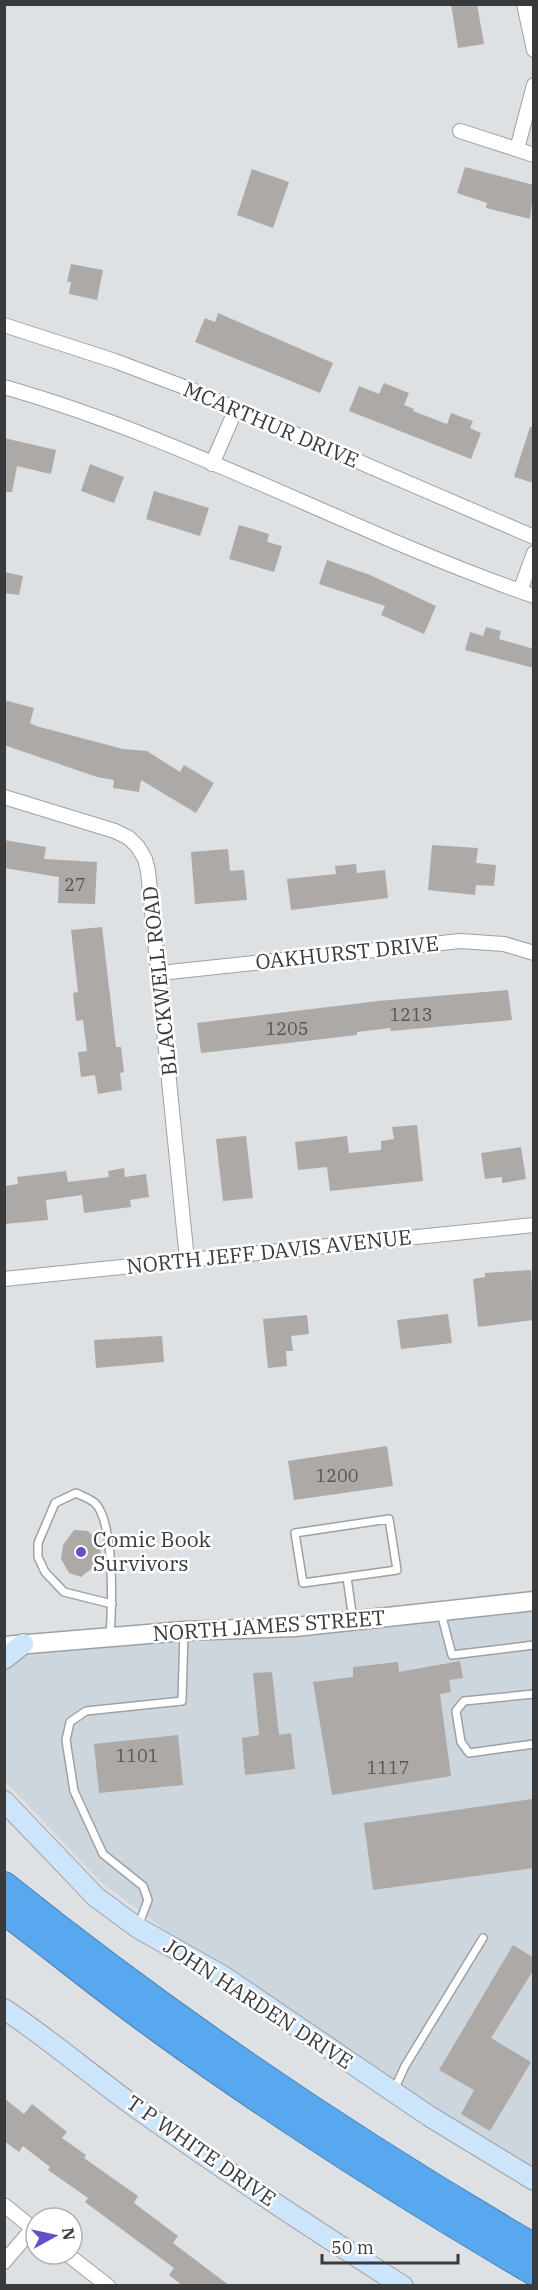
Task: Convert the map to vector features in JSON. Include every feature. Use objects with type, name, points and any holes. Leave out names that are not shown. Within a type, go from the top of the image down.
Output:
[{"type":"highway","points":[[4,1885],[105,1966],[353,2138],[534,2247]]},
{"type":"highway","points":[[4,1911],[158,2028],[263,2102],[430,2211],[534,2272]]},
{"type":"main road","points":[[4,1659],[11,1643]]},
{"type":"main road","name":"JOHN HARDEN DRIVE","points":[[4,1791],[10,1806],[96,1897],[138,1929],[223,1976],[393,2092],[534,2180]]},
{"type":"main road","name":"T P WHITE DRIVE","points":[[4,2009],[47,2037],[146,2115],[344,2249],[404,2286]]},
{"type":"street","points":[[524,4],[534,50]]},
{"type":"street","points":[[517,149],[534,85]]},
{"type":"street","points":[[460,131],[534,155]]},
{"type":"street","name":"MCARTHUR DRIVE","points":[[4,325],[115,361],[236,409],[534,537]]},
{"type":"street","points":[[4,387],[91,414],[458,568],[534,596]]},
{"type":"street","points":[[212,464],[236,409]]},
{"type":"street","points":[[520,591],[534,553]]},
{"type":"street","name":"BLACKWELL ROAD","points":[[4,797],[115,831],[129,838],[138,847],[148,871],[188,1260]]},
{"type":"street","name":"OAKHURST DRIVE","points":[[160,973],[460,941],[504,944],[534,953]]},
{"type":"street","name":"NORTH JEFF DAVIS AVENUE","points":[[4,1280],[534,1225]]},
{"type":"street","name":"NORTH JAMES STREET","points":[[11,1643],[184,1631],[238,1631],[534,1601]]},
{"type":"street","points":[[4,2205],[24,2221]]},
{"type":"street","points":[[4,2262],[24,2240]]},
{"type":"street","points":[[82,2266],[108,2286]]},
{"type":"lane","points":[[110,1637],[112,1604],[105,1521],[94,1502],[76,1493],[55,1503],[38,1543],[42,1564],[54,1583],[64,1593],[112,1604]]},
{"type":"lane","points":[[389,1519],[397,1570],[347,1577],[303,1583],[294,1533],[389,1519]]},
{"type":"lane","points":[[347,1577],[353,1621]]},
{"type":"lane","points":[[441,1612],[452,1655],[534,1645]]},
{"type":"lane","points":[[138,1929],[148,1900],[143,1886],[103,1854],[74,1791],[66,1740],[70,1722],[87,1711],[182,1701],[184,1631]]},
{"type":"lane","points":[[534,1694],[464,1701],[456,1711],[460,1742],[469,1754],[534,1744]]},
{"type":"lane","points":[[393,2092],[405,2066],[483,1938]]},
{"type":"shaded area","points":[[533,1601],[533,2180],[299,2029],[102,1883],[5,1781],[5,1646]]},
{"type":"building","points":[[451,4],[477,4],[484,44],[458,48]]},
{"type":"building","points":[[465,167],[534,185],[530,219],[486,208],[487,203],[457,193]]},
{"type":"building","points":[[252,169],[289,182],[273,228],[237,215]]},
{"type":"building","points":[[71,264],[103,270],[97,300],[69,294],[71,282],[67,282]]},
{"type":"building","points":[[218,313],[333,363],[320,393],[195,342],[205,318],[215,322]]},
{"type":"building","points":[[384,383],[409,393],[404,405],[414,409],[413,411],[447,424],[451,413],[473,421],[470,428],[481,433],[471,459],[349,411],[359,386],[379,394]]},
{"type":"building","points":[[530,427],[534,427],[534,483],[514,477]]},
{"type":"building","points":[[4,438],[56,450],[51,474],[17,466],[12,492],[4,492]]},
{"type":"building","points":[[90,464],[124,477],[114,503],[81,491]]},
{"type":"building","points":[[154,491],[209,508],[200,536],[146,519]]},
{"type":"building","points":[[239,525],[269,534],[267,542],[282,546],[274,572],[229,559]]},
{"type":"building","points":[[327,560],[370,575],[436,606],[424,634],[381,615],[385,606],[319,584]]},
{"type":"building","points":[[4,572],[23,576],[19,595],[4,593]]},
{"type":"building","points":[[486,627],[501,631],[499,639],[534,649],[534,668],[465,650],[470,632],[483,636]]},
{"type":"building","points":[[4,700],[34,708],[30,723],[36,726],[123,749],[147,751],[180,772],[184,765],[214,783],[196,813],[141,780],[139,792],[113,788],[114,780],[97,777],[4,745]]},
{"type":"building","points":[[4,840],[46,847],[44,859],[97,862],[95,904],[58,903],[59,877],[4,868]]},
{"type":"building","points":[[432,845],[478,848],[476,863],[496,865],[494,886],[476,885],[475,895],[428,890]]},
{"type":"building","points":[[228,849],[230,871],[244,870],[247,900],[195,904],[191,852]]},
{"type":"building","points":[[356,864],[357,873],[385,870],[388,898],[291,910],[287,879],[336,874],[335,866]]},
{"type":"building","points":[[102,927],[116,1047],[121,1047],[124,1072],[120,1073],[122,1090],[98,1094],[95,1075],[81,1077],[78,1052],[87,1051],[83,1020],[76,1021],[73,993],[78,992],[71,930]]},
{"type":"building","points":[[508,990],[512,1020],[391,1031],[390,1028],[357,1032],[357,1035],[201,1053],[197,1023],[378,1001]]},
{"type":"building","points":[[417,1125],[423,1181],[330,1191],[327,1167],[298,1170],[295,1142],[347,1136],[349,1153],[381,1150],[381,1141],[394,1139],[392,1127]]},
{"type":"building","points":[[246,1136],[253,1198],[223,1201],[216,1139]]},
{"type":"building","points":[[521,1147],[526,1179],[502,1183],[502,1177],[485,1179],[481,1153]]},
{"type":"building","points":[[124,1168],[125,1177],[146,1174],[149,1197],[130,1200],[131,1207],[84,1213],[82,1195],[46,1200],[48,1220],[4,1224],[4,1186],[18,1184],[17,1177],[66,1171],[68,1182],[109,1177],[108,1171]]},
{"type":"building","points":[[531,1270],[534,1320],[478,1327],[473,1279],[485,1277],[485,1273]]},
{"type":"building","points":[[448,1314],[452,1343],[401,1349],[397,1320]]},
{"type":"building","points":[[307,1315],[309,1334],[291,1336],[293,1351],[286,1351],[287,1366],[268,1368],[263,1319]]},
{"type":"building","points":[[162,1336],[164,1362],[96,1368],[94,1340]]},
{"type":"building","points":[[387,1446],[393,1486],[294,1500],[288,1461]]},
{"type":"building","name":"Comic Book Survivors","points":[[74,1530],[88,1531],[101,1544],[100,1562],[81,1577],[69,1573],[61,1559],[63,1545]]},
{"type":"building","points":[[460,1661],[463,1678],[449,1680],[451,1692],[440,1694],[451,1776],[332,1795],[313,1682],[353,1677],[353,1667],[398,1662],[399,1672]]},
{"type":"building","points":[[272,1672],[279,1735],[291,1733],[295,1769],[245,1775],[242,1738],[259,1735],[253,1673]]},
{"type":"building","points":[[178,1735],[183,1785],[99,1793],[94,1744]]},
{"type":"building","points":[[532,1799],[534,1868],[373,1890],[364,1823]]},
{"type":"building","points":[[513,1945],[534,1958],[534,1969],[491,2038],[531,2062],[490,2131],[461,2114],[474,2090],[439,2070]]},
{"type":"building","points":[[4,2098],[24,2114],[32,2104],[67,2132],[62,2138],[86,2155],[84,2158],[138,2196],[134,2203],[178,2236],[173,2243],[230,2286],[183,2286],[169,2275],[174,2268],[85,2202],[88,2198],[48,2170],[50,2167],[23,2146],[19,2152],[4,2141]]},
{"type":"place","name":"Comic Book Survivors","points":[[81,1552]]}]
